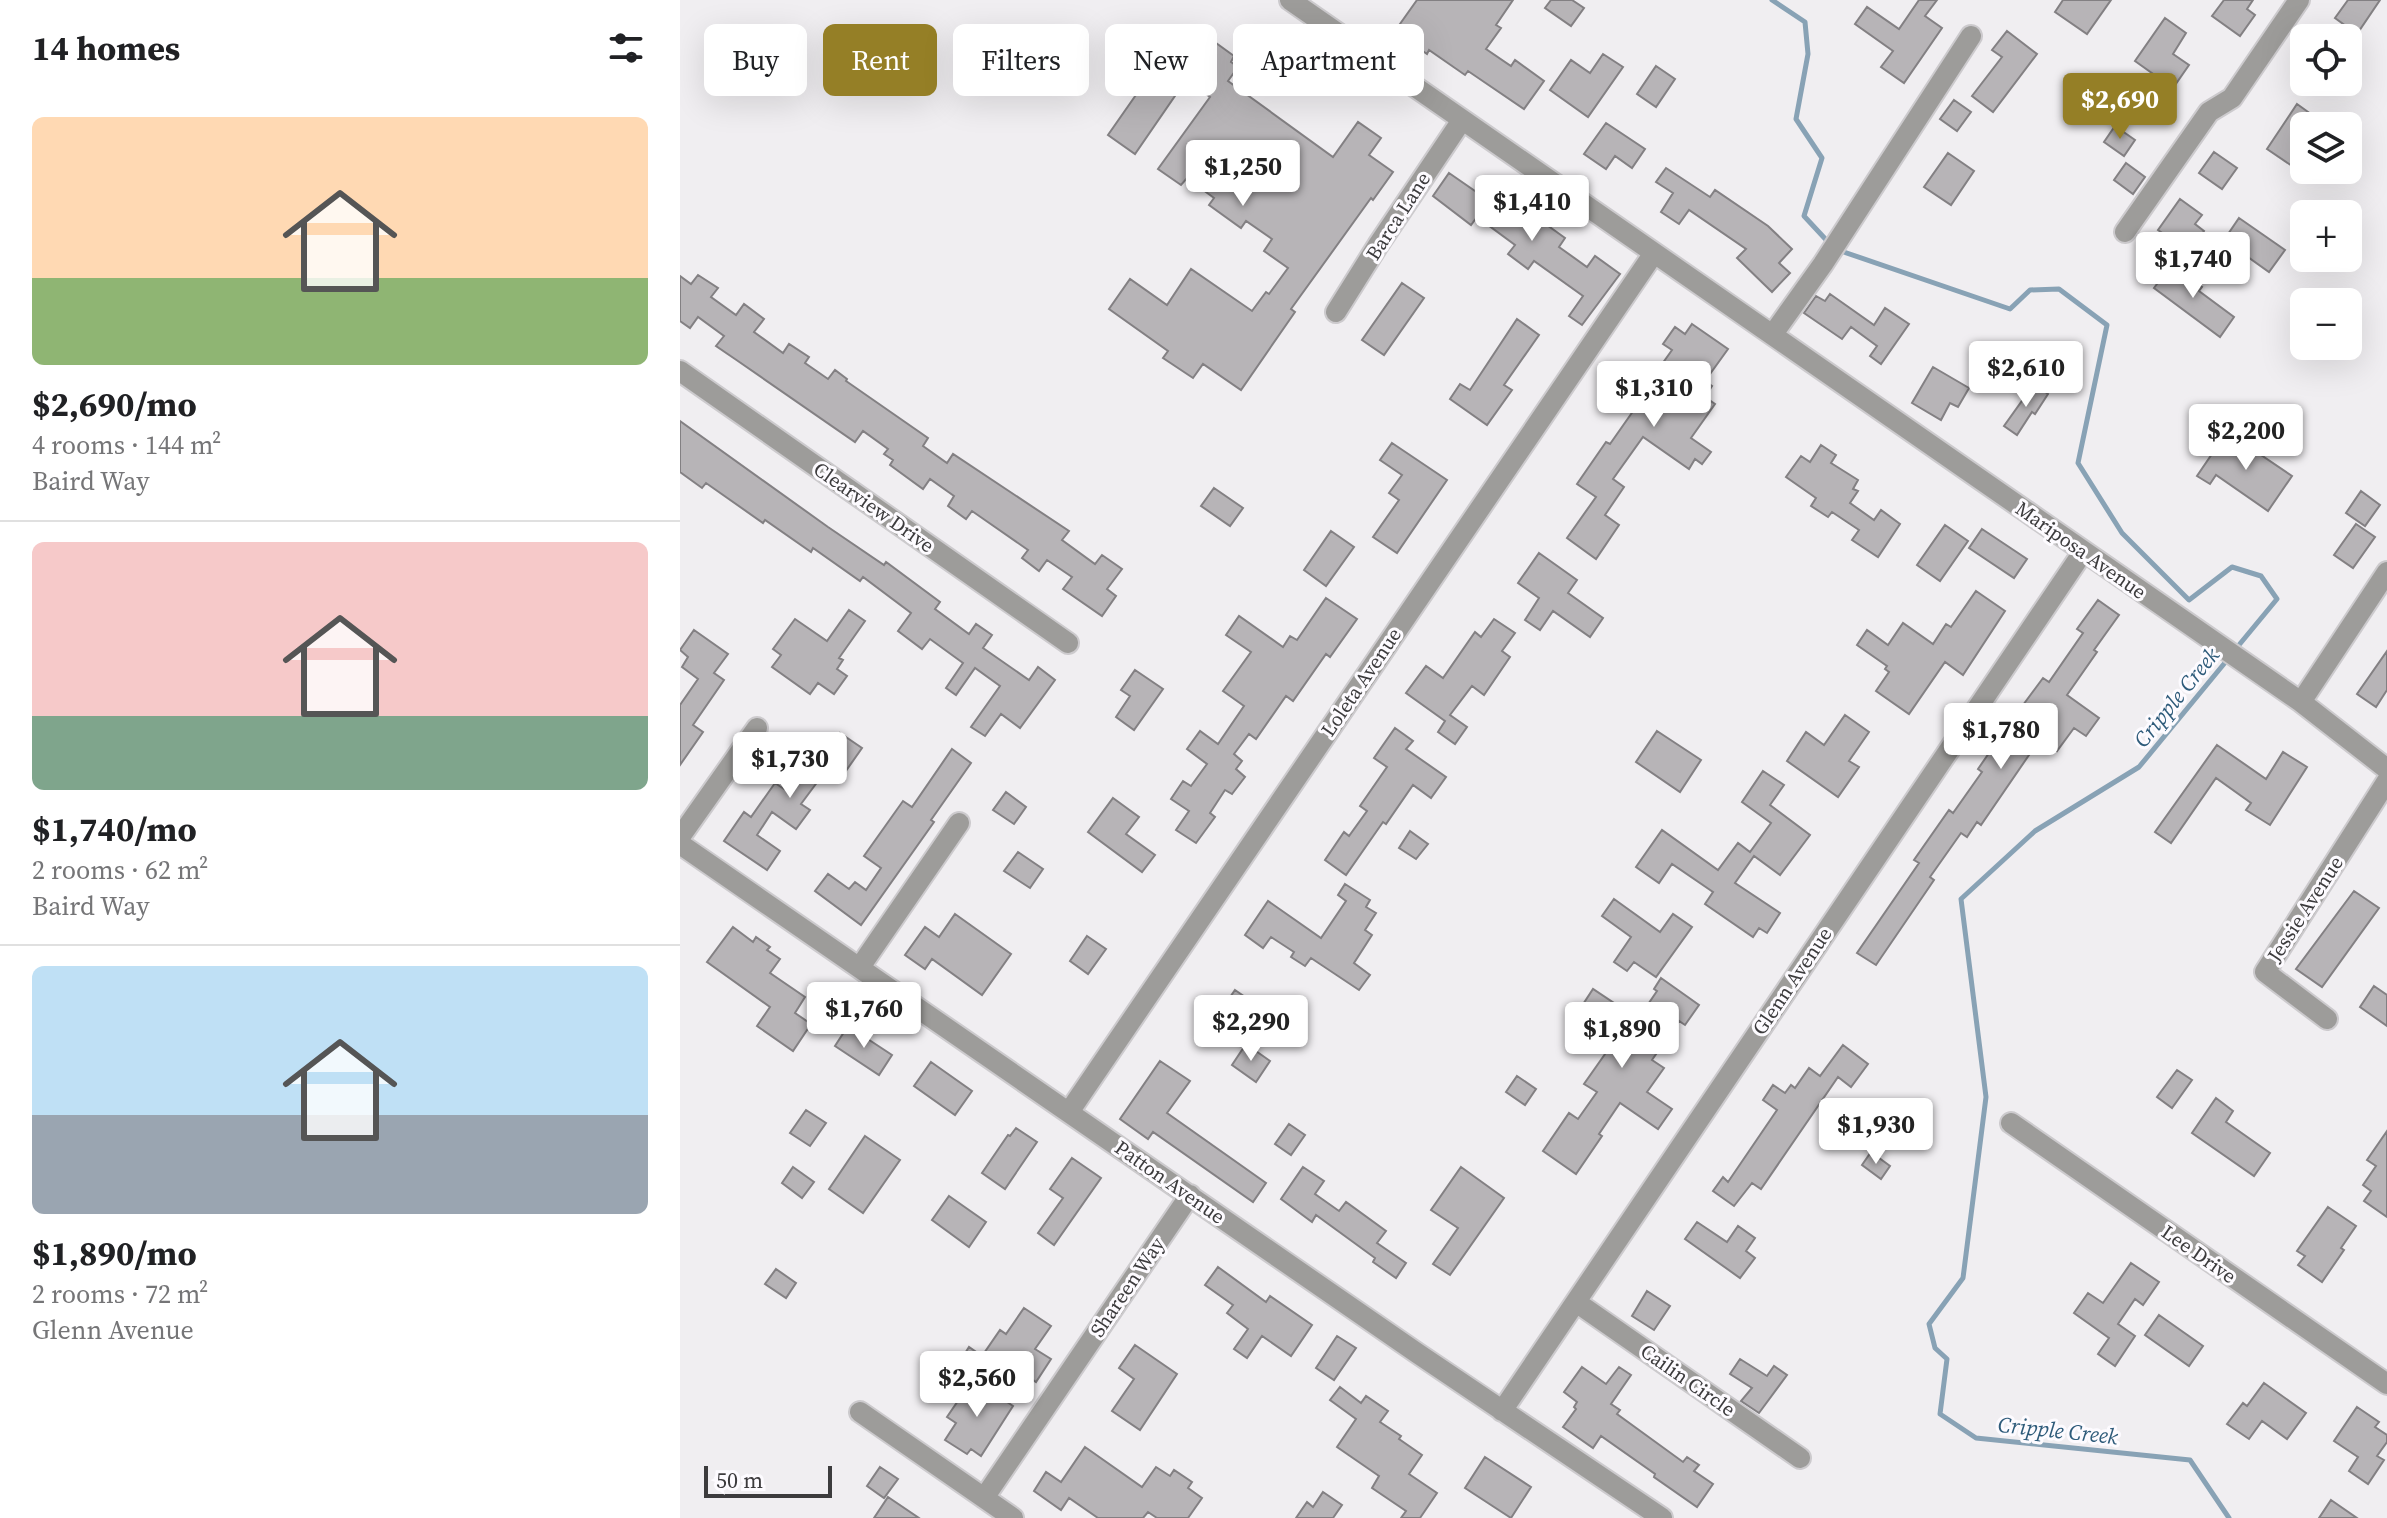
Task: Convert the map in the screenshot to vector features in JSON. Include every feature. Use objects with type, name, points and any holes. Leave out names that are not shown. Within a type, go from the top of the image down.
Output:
[{"type":"street","name":"Mariposa Avenue","points":[[1290,0],[2301,702],[2387,769]]},
{"type":"street","points":[[2125,232],[2209,112],[2232,98],[2299,0]]},
{"type":"street","points":[[1773,334],[1823,264],[1971,36]]},
{"type":"street","name":"Barca Lane","points":[[1336,312],[1462,120]]},
{"type":"street","name":"Loleta Avenue","points":[[1069,1112],[1654,253]]},
{"type":"street","name":"Clearview Drive","points":[[680,371],[1068,643]]},
{"type":"street","name":"Glenn Avenue","points":[[1502,1411],[2083,552]]},
{"type":"street","points":[[2301,702],[2387,572]]},
{"type":"street","points":[[680,837],[757,728]]},
{"type":"street","name":"Jessie Avenue","points":[[2327,1019],[2265,972],[2387,781]]},
{"type":"street","points":[[860,967],[959,823]]},
{"type":"street","name":"Patton Avenue","points":[[680,844],[1662,1518]]},
{"type":"street","name":"Lee Drive","points":[[2011,1123],[2387,1384]]},
{"type":"street","name":"Shareen Way","points":[[984,1498],[1190,1195]]},
{"type":"street","name":"Cailin Circle","points":[[1576,1302],[1800,1458]]},
{"type":"street","points":[[860,1412],[1013,1518]]},
{"type":"building","points":[[1417,0],[1513,0],[1496,25],[1501,28],[1486,49],[1511,66],[1515,60],[1544,81],[1524,109],[1468,71],[1465,75],[1429,50],[1427,54],[1424,52],[1424,24],[1400,24]]},
{"type":"building","points":[[1551,0],[1572,0],[1584,8],[1571,26],[1545,8]]},
{"type":"building","points":[[1919,0],[1937,0],[1925,16],[1942,28],[1904,83],[1881,67],[1893,51],[1855,24],[1867,7],[1899,29]]},
{"type":"building","points":[[2063,0],[2111,0],[2087,34],[2055,12]]},
{"type":"building","points":[[2224,0],[2253,0],[2247,9],[2255,15],[2240,36],[2212,16]]},
{"type":"building","points":[[2348,0],[2380,0],[2362,27],[2362,24],[2343,24],[2335,18]]},
{"type":"building","points":[[2165,18],[2186,33],[2173,54],[2189,65],[2173,88],[2135,61]]},
{"type":"building","points":[[2007,31],[2037,54],[1993,112],[1972,96],[2002,57],[1992,50]]},
{"type":"building","points":[[1217,44],[1233,55],[1233,74],[1228,81],[1233,85],[1233,96],[1249,96],[1333,157],[1358,122],[1381,138],[1369,155],[1393,172],[1291,309],[1295,312],[1241,390],[1203,364],[1193,378],[1163,358],[1168,351],[1109,309],[1130,279],[1167,305],[1191,269],[1252,311],[1288,268],[1264,251],[1272,239],[1246,221],[1241,228],[1209,205],[1214,198],[1187,178],[1181,185],[1158,169],[1210,97],[1217,96]]},
{"type":"building","points":[[1603,54],[1623,67],[1588,117],[1550,90],[1571,60],[1590,73]]},
{"type":"building","points":[[1656,66],[1675,79],[1656,107],[1637,94]]},
{"type":"building","points":[[1135,96],[1175,96],[1135,154],[1108,135]]},
{"type":"building","points":[[1954,100],[1971,112],[1957,131],[1940,119]]},
{"type":"building","points":[[2297,104],[2308,112],[2292,112]]},
{"type":"building","points":[[2290,114],[2290,165],[2267,149]]},
{"type":"building","points":[[1606,123],[1645,149],[1632,168],[1615,156],[1606,169],[1584,154]]},
{"type":"building","points":[[2115,126],[2135,140],[2124,156],[2104,142]]},
{"type":"building","points":[[2214,152],[2237,168],[2222,189],[2199,173]]},
{"type":"building","points":[[1948,153],[1974,171],[1951,205],[1924,187]]},
{"type":"building","points":[[2126,163],[2145,177],[2133,194],[2114,180]]},
{"type":"building","points":[[1666,168],[1710,197],[1715,190],[1768,226],[1792,249],[1779,263],[1790,273],[1772,292],[1737,258],[1746,249],[1689,210],[1679,224],[1661,212],[1673,193],[1656,182]]},
{"type":"building","points":[[1449,173],[1504,211],[1512,200],[1565,238],[1559,247],[1587,267],[1595,256],[1620,274],[1582,325],[1569,316],[1583,296],[1534,261],[1528,269],[1508,254],[1515,245],[1477,217],[1471,225],[1433,196]]},
{"type":"building","points":[[2180,199],[2202,215],[2195,224],[2204,231],[2197,242],[2188,236],[2181,246],[2158,230]]},
{"type":"building","points":[[2239,218],[2285,250],[2269,272],[2224,240]]},
{"type":"building","points":[[2172,264],[2202,287],[2199,291],[2234,317],[2220,337],[2154,288]]},
{"type":"building","points":[[698,275],[718,288],[711,297],[736,315],[744,304],[764,319],[754,332],[783,353],[789,344],[809,357],[805,363],[828,379],[835,370],[928,438],[923,446],[947,463],[953,454],[1069,531],[1062,540],[1095,564],[1102,555],[1122,569],[1107,589],[1116,596],[1102,616],[1063,589],[1072,577],[1047,560],[1039,571],[1022,558],[1028,550],[972,511],[966,519],[948,506],[954,496],[930,479],[923,489],[890,465],[893,460],[884,454],[888,449],[863,431],[855,442],[716,346],[724,336],[698,317],[690,328],[680,321],[680,276],[691,284]]},
{"type":"building","points":[[1402,283],[1424,298],[1384,355],[1362,340]]},
{"type":"building","points":[[1830,294],[1874,325],[1885,308],[1909,324],[1881,364],[1870,356],[1877,346],[1851,327],[1842,339],[1804,313],[1816,296],[1825,301]]},
{"type":"building","points":[[1517,319],[1539,335],[1504,385],[1512,390],[1487,425],[1450,399],[1460,384],[1470,390]]},
{"type":"building","points":[[1692,324],[1728,349],[1705,381],[1712,386],[1705,397],[1715,404],[1691,438],[1711,452],[1702,464],[1695,459],[1689,469],[1643,437],[1613,479],[1624,487],[1605,515],[1619,525],[1596,559],[1567,538],[1596,497],[1577,484],[1643,397],[1640,395],[1672,350],[1663,344],[1675,327],[1685,334]]},
{"type":"building","points":[[1933,367],[1969,388],[1958,407],[1950,403],[1941,420],[1912,403]]},
{"type":"building","points":[[2034,384],[2048,394],[2017,435],[2004,426]]},
{"type":"building","points":[[680,421],[828,527],[884,565],[886,562],[940,602],[935,609],[969,634],[976,624],[992,635],[983,648],[1029,680],[1038,667],[1055,680],[1020,728],[1001,714],[985,736],[971,727],[1000,686],[975,668],[956,695],[946,688],[963,663],[930,639],[922,649],[898,631],[911,613],[863,577],[860,581],[813,548],[811,552],[765,520],[763,523],[706,483],[702,488],[680,472]]},
{"type":"building","points":[[2227,432],[2292,476],[2268,511],[2216,475],[2210,484],[2197,476]]},
{"type":"building","points":[[1392,443],[1447,480],[1397,553],[1373,537],[1399,500],[1389,493],[1402,475],[1380,460]]},
{"type":"building","points":[[1821,445],[1836,455],[1831,463],[1858,480],[1853,489],[1858,491],[1850,503],[1874,520],[1881,510],[1900,524],[1878,557],[1852,540],[1859,530],[1832,512],[1828,517],[1811,506],[1816,498],[1786,477],[1801,456],[1810,462]]},
{"type":"building","points":[[1214,488],[1243,508],[1230,526],[1201,506]]},
{"type":"building","points":[[2361,491],[2380,505],[2365,526],[2346,513]]},
{"type":"building","points":[[2356,524],[2375,537],[2353,568],[2334,555]]},
{"type":"building","points":[[1945,525],[1968,541],[1940,581],[1917,565]]},
{"type":"building","points":[[1982,529],[2027,559],[2014,578],[1969,548]]},
{"type":"building","points":[[1331,531],[1354,547],[1326,586],[1304,570]]},
{"type":"building","points":[[1539,553],[1577,580],[1568,593],[1603,618],[1590,637],[1553,611],[1540,630],[1525,620],[1539,598],[1518,583]]},
{"type":"building","points":[[1976,591],[2005,611],[1963,675],[1945,662],[1909,714],[1876,691],[1889,672],[1885,669],[1887,666],[1857,645],[1867,630],[1888,645],[1903,623],[1933,644],[1946,624],[1951,627]]},
{"type":"building","points":[[1326,598],[1357,619],[1330,657],[1326,654],[1293,701],[1286,696],[1256,739],[1249,734],[1234,754],[1242,761],[1236,769],[1245,777],[1232,794],[1225,790],[1210,813],[1215,817],[1196,843],[1176,830],[1189,811],[1171,799],[1183,781],[1191,786],[1207,764],[1187,749],[1200,731],[1218,744],[1244,706],[1223,691],[1251,652],[1226,635],[1239,616],[1283,647],[1290,636],[1297,640]]},
{"type":"building","points":[[2098,600],[2119,615],[2067,695],[2099,718],[2086,736],[2074,728],[2057,751],[2040,739],[1981,825],[1977,822],[1967,837],[1961,833],[1930,877],[1934,880],[1876,965],[1857,953],[1919,863],[1914,860],[1949,810],[1953,813],[1982,772],[1978,769],[2009,724],[2043,678],[2049,682],[2083,633],[2077,629]]},
{"type":"building","points":[[849,610],[865,621],[839,658],[843,660],[837,669],[847,676],[834,694],[818,683],[810,694],[772,667],[781,655],[773,649],[795,619],[827,641]]},
{"type":"building","points":[[1494,619],[1515,633],[1502,651],[1510,657],[1484,695],[1472,686],[1450,715],[1467,727],[1455,744],[1438,732],[1445,721],[1406,693],[1426,666],[1443,678],[1475,632],[1481,637]]},
{"type":"building","points":[[694,630],[728,654],[714,673],[724,680],[693,725],[703,732],[680,765],[680,705],[698,679],[682,667],[688,657],[680,650]]},
{"type":"building","points":[[2387,651],[2387,690],[2376,707],[2357,694]]},
{"type":"building","points":[[1135,670],[1163,689],[1134,730],[1116,717],[1130,696],[1121,690]]},
{"type":"building","points":[[1845,715],[1869,732],[1849,761],[1859,767],[1838,797],[1787,761],[1806,732],[1824,745]]},
{"type":"building","points":[[1395,728],[1413,741],[1406,749],[1446,777],[1431,798],[1413,785],[1346,875],[1325,860],[1344,832],[1349,836],[1367,811],[1360,806],[1387,767],[1374,758]]},
{"type":"building","points":[[1657,731],[1701,760],[1680,792],[1636,762]]},
{"type":"building","points":[[840,733],[862,748],[841,778],[827,769],[801,804],[810,810],[796,829],[772,812],[757,835],[780,851],[767,870],[724,841],[744,812],[751,817],[775,783],[784,789],[818,745],[828,751]]},
{"type":"building","points":[[2217,745],[2266,779],[2283,752],[2307,767],[2270,825],[2246,810],[2251,803],[2216,778],[2171,843],[2155,832]]},
{"type":"building","points":[[952,749],[971,763],[931,820],[934,822],[861,925],[815,891],[828,874],[849,889],[855,882],[866,890],[881,868],[864,856],[903,801],[912,807]]},
{"type":"building","points":[[1763,771],[1784,785],[1770,805],[1810,835],[1780,875],[1754,856],[1735,883],[1780,913],[1767,933],[1759,928],[1753,937],[1705,904],[1713,892],[1672,864],[1659,883],[1636,867],[1662,830],[1718,870],[1738,843],[1750,852],[1771,823],[1742,802]]},
{"type":"building","points":[[1006,792],[1026,807],[1014,824],[993,810]]},
{"type":"building","points":[[1113,798],[1139,817],[1126,834],[1155,855],[1142,872],[1088,832]]},
{"type":"building","points":[[1410,831],[1428,844],[1416,859],[1399,848]]},
{"type":"building","points":[[1018,852],[1043,869],[1030,888],[1004,871]]},
{"type":"building","points":[[1345,884],[1370,900],[1366,907],[1376,913],[1365,930],[1372,935],[1354,963],[1370,975],[1359,990],[1311,958],[1305,966],[1291,957],[1294,952],[1271,937],[1263,948],[1245,935],[1268,901],[1321,938],[1346,901],[1338,895]]},
{"type":"building","points":[[2354,891],[2379,908],[2322,987],[2296,969]]},
{"type":"building","points":[[1614,899],[1660,932],[1673,914],[1692,927],[1656,977],[1634,962],[1627,971],[1614,962],[1631,937],[1602,916]]},
{"type":"building","points":[[955,914],[1011,954],[982,995],[932,959],[925,969],[905,955],[925,927],[939,937]]},
{"type":"building","points":[[733,927],[753,942],[756,937],[770,947],[767,950],[780,959],[770,973],[805,997],[795,1013],[811,1024],[793,1051],[757,1026],[770,1007],[707,962]]},
{"type":"building","points":[[1087,936],[1106,949],[1088,974],[1070,961]]},
{"type":"building","points":[[1661,978],[1699,1005],[1685,1025],[1679,1021],[1652,1060],[1664,1068],[1647,1092],[1672,1109],[1658,1129],[1620,1103],[1576,1174],[1543,1151],[1569,1113],[1578,1119],[1597,1092],[1584,1084],[1617,1037],[1578,1012],[1593,989],[1638,1019],[1657,991],[1654,989]]},
{"type":"building","points":[[2374,986],[2387,995],[2387,1026],[2360,1007]]},
{"type":"building","points":[[1235,990],[1264,1010],[1240,1046],[1211,1025]]},
{"type":"building","points":[[848,1026],[892,1055],[879,1075],[835,1046]]},
{"type":"building","points":[[1246,1044],[1270,1061],[1256,1082],[1232,1065]]},
{"type":"building","points":[[1843,1045],[1868,1064],[1851,1087],[1838,1077],[1761,1189],[1752,1183],[1734,1206],[1713,1191],[1723,1177],[1728,1182],[1777,1110],[1763,1100],[1773,1085],[1785,1093],[1791,1085],[1795,1088],[1809,1068],[1820,1076]]},
{"type":"building","points":[[1160,1061],[1190,1081],[1167,1113],[1266,1183],[1253,1202],[1153,1132],[1148,1139],[1120,1119]]},
{"type":"building","points":[[931,1062],[972,1091],[955,1115],[914,1086]]},
{"type":"building","points":[[2177,1070],[2192,1080],[2172,1108],[2157,1097]]},
{"type":"building","points":[[1517,1076],[1536,1089],[1525,1105],[1506,1092]]},
{"type":"building","points":[[2216,1098],[2233,1111],[2226,1122],[2270,1153],[2254,1176],[2192,1133]]},
{"type":"building","points":[[806,1110],[826,1123],[810,1146],[790,1133]]},
{"type":"building","points":[[1289,1124],[1305,1135],[1291,1155],[1275,1144]]},
{"type":"building","points":[[1016,1128],[1037,1142],[1005,1189],[982,1173]]},
{"type":"building","points":[[2387,1131],[2387,1217],[2364,1201],[2371,1191],[2363,1185],[2376,1166],[2367,1160]]},
{"type":"building","points":[[865,1136],[900,1160],[863,1213],[829,1189]]},
{"type":"building","points":[[1871,1152],[1890,1166],[1881,1179],[1862,1165]]},
{"type":"building","points":[[1072,1158],[1101,1178],[1054,1245],[1038,1233],[1063,1198],[1050,1189]]},
{"type":"building","points":[[793,1167],[814,1182],[802,1198],[782,1183]]},
{"type":"building","points":[[1303,1167],[1324,1181],[1315,1194],[1339,1211],[1346,1202],[1386,1231],[1377,1243],[1406,1263],[1396,1278],[1373,1262],[1375,1258],[1316,1215],[1312,1222],[1281,1199]]},
{"type":"building","points":[[1461,1167],[1504,1198],[1450,1275],[1433,1264],[1458,1228],[1431,1210]]},
{"type":"building","points":[[949,1196],[986,1222],[969,1247],[932,1220]]},
{"type":"building","points":[[2328,1207],[2356,1226],[2322,1282],[2298,1265],[2305,1256],[2297,1251]]},
{"type":"building","points":[[1697,1222],[1727,1242],[1738,1226],[1755,1238],[1746,1251],[1755,1258],[1740,1278],[1685,1239]]},
{"type":"building","points":[[2131,1263],[2159,1282],[2143,1305],[2135,1299],[2118,1324],[2135,1336],[2115,1366],[2098,1354],[2109,1338],[2074,1313],[2088,1293],[2103,1303]]},
{"type":"building","points":[[1218,1267],[1266,1302],[1270,1296],[1312,1325],[1291,1356],[1262,1336],[1247,1358],[1234,1349],[1248,1329],[1227,1313],[1233,1305],[1205,1285]]},
{"type":"building","points":[[776,1269],[796,1283],[786,1298],[765,1284]]},
{"type":"building","points":[[1647,1291],[1670,1306],[1654,1330],[1632,1316]]},
{"type":"building","points":[[1024,1308],[1051,1326],[1035,1349],[1051,1359],[1036,1382],[998,1356],[984,1379],[959,1363],[969,1347],[982,1356],[1000,1330],[1006,1334]]},
{"type":"building","points":[[2159,1315],[2203,1346],[2189,1366],[2145,1335]]},
{"type":"building","points":[[1337,1336],[1356,1348],[1334,1380],[1316,1368]]},
{"type":"building","points":[[1135,1345],[1177,1374],[1140,1430],[1112,1411],[1134,1379],[1119,1368]]},
{"type":"building","points":[[1740,1359],[1767,1376],[1774,1366],[1787,1375],[1759,1413],[1741,1401],[1752,1388],[1730,1374]]},
{"type":"building","points":[[1582,1367],[1606,1384],[1619,1367],[1631,1375],[1611,1404],[1620,1410],[1617,1414],[1683,1462],[1687,1457],[1699,1465],[1694,1471],[1713,1484],[1697,1507],[1601,1436],[1593,1448],[1563,1427],[1576,1409],[1577,1402],[1564,1392]]},
{"type":"building","points":[[973,1379],[1013,1406],[981,1456],[971,1449],[967,1454],[945,1440],[956,1423],[947,1417]]},
{"type":"building","points":[[2264,1383],[2306,1413],[2287,1439],[2262,1421],[2249,1439],[2227,1424],[2243,1403],[2247,1406]]},
{"type":"building","points":[[1340,1387],[1361,1403],[1366,1396],[1388,1411],[1380,1422],[1422,1455],[1409,1474],[1437,1493],[1420,1518],[1401,1518],[1406,1511],[1372,1488],[1379,1476],[1337,1447],[1356,1419],[1330,1400]]},
{"type":"building","points":[[2357,1407],[2379,1422],[2375,1427],[2387,1435],[2387,1442],[2377,1456],[2384,1460],[2368,1484],[2349,1471],[2358,1457],[2334,1441]]},
{"type":"building","points":[[1085,1447],[1142,1487],[1156,1467],[1170,1476],[1174,1470],[1192,1482],[1188,1488],[1202,1498],[1188,1518],[1157,1518],[1148,1512],[1143,1518],[1098,1518],[1069,1498],[1061,1510],[1034,1491],[1046,1472],[1061,1482]]},
{"type":"building","points":[[1485,1457],[1531,1487],[1511,1518],[1465,1488]]},
{"type":"building","points":[[880,1467],[898,1479],[884,1498],[867,1486]]},
{"type":"building","points":[[1323,1492],[1342,1505],[1333,1518],[1296,1518],[1307,1502],[1313,1507]]},
{"type":"building","points":[[888,1497],[919,1518],[874,1518]]},
{"type":"building","points":[[2331,1500],[2357,1518],[2319,1518]]},
{"type":"waterway","name":"Cripple Creek","points":[[1772,0],[1805,22],[1808,54],[1796,119],[1822,158],[1804,216],[1830,244]]},
{"type":"waterway","name":"Cripple Creek","points":[[1838,250],[2010,309],[2030,290],[2059,289],[2107,325],[2078,463],[2122,533],[2189,600],[2232,567],[2261,576],[2277,599],[2234,651]]},
{"type":"waterway","name":"Cripple Creek","points":[[2228,659],[2139,767],[2035,831],[1961,899],[1986,1097],[1963,1278],[1929,1324],[1935,1348],[1947,1359],[1940,1414],[1976,1438],[2190,1460],[2229,1518]]}]
